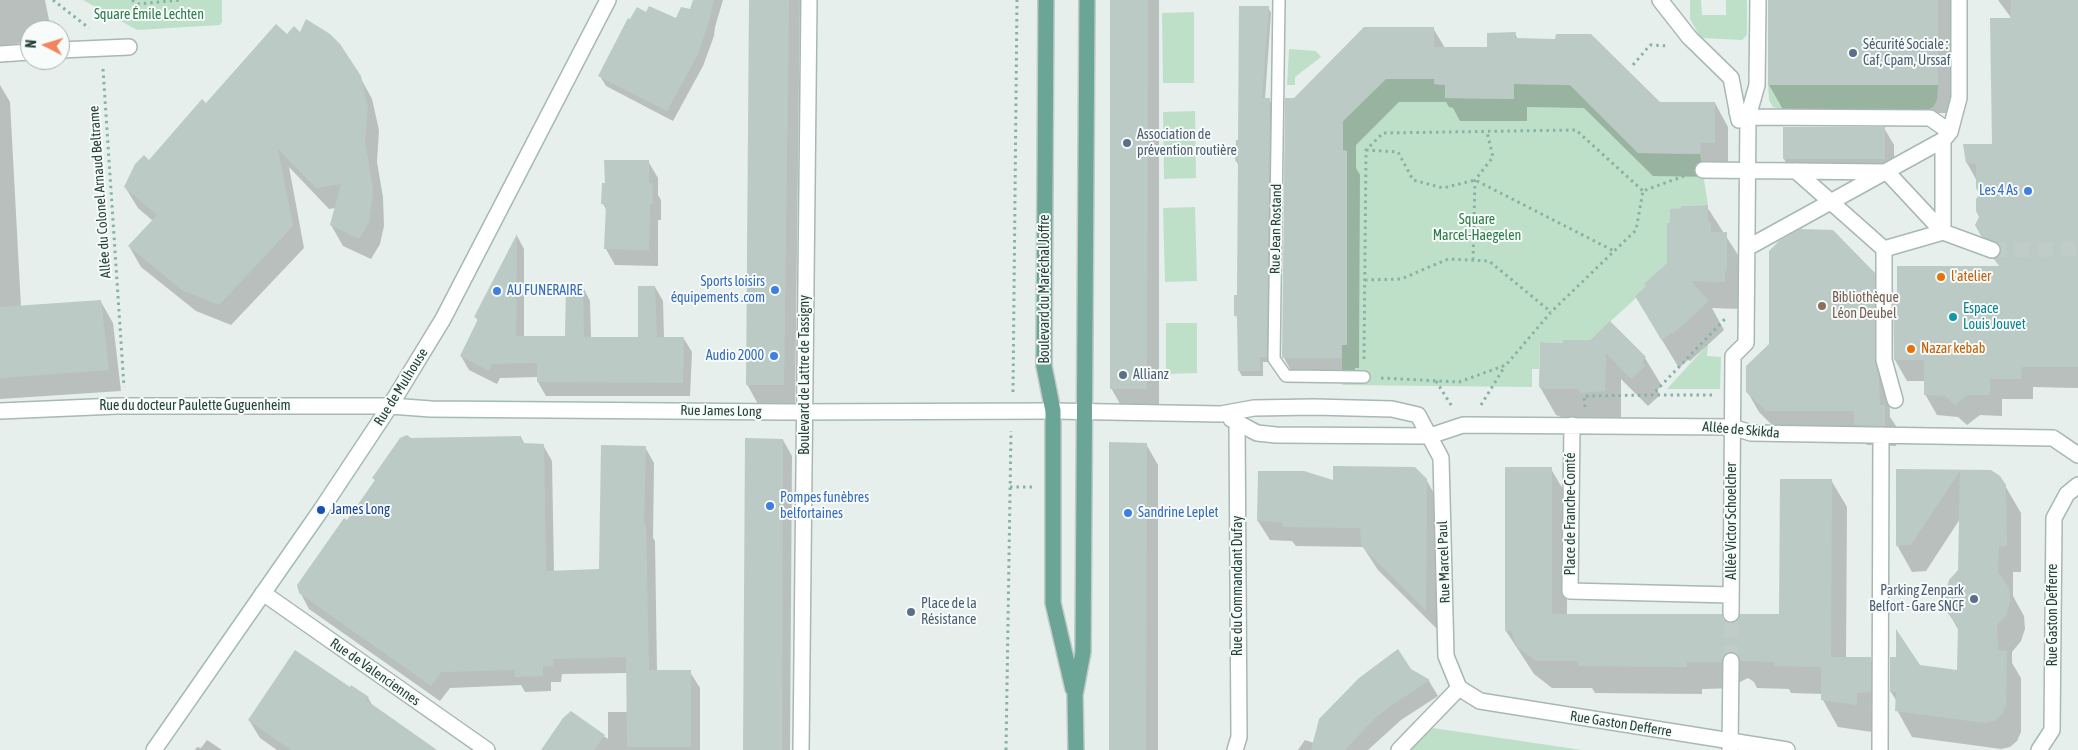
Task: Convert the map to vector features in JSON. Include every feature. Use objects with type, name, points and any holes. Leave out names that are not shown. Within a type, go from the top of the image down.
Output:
[{"type":"main road","name":"Boulevard du Maréchal Joffre","points":[[1046,0],[1044,366],[1053,411],[1053,603],[1075,695]]},
{"type":"main road","name":"Boulevard du Maréchal Joffre","points":[[1076,750],[1075,695],[1083,652],[1082,499],[1085,412],[1087,0]]},
{"type":"street","name":"Rue de Mulhouse","points":[[154,750],[390,406],[443,319],[608,0]]},
{"type":"street","name":"Boulevard de Lattre de Tassigny","points":[[801,750],[809,0]]},
{"type":"street","points":[[1660,0],[1691,38],[1731,78],[1742,114]]},
{"type":"street","points":[[1742,114],[1757,85],[1758,0]]},
{"type":"street","points":[[1943,232],[1947,136],[1958,98],[1959,0]]},
{"type":"street","points":[[70,50],[129,47]]},
{"type":"street","points":[[0,54],[20,53]]},
{"type":"street","points":[[1742,114],[1930,118],[1947,136]]},
{"type":"street","name":"Allée Victor Schoelcher","points":[[1731,614],[1733,356],[1746,343],[1747,170],[1742,114]]},
{"type":"street","points":[[1747,248],[1887,172],[1947,136]]},
{"type":"street","points":[[1703,170],[1887,172],[1943,232],[1992,250]]},
{"type":"street","points":[[1796,171],[1884,249],[1884,360],[1895,400]]},
{"type":"street","points":[[1884,249],[1943,232]]},
{"type":"street","name":"Rue du docteur Paulette Guguenheim","points":[[0,411],[126,406],[390,406]]},
{"type":"street","name":"Rue James Long","points":[[390,406],[805,412],[1085,412]]},
{"type":"street","name":"Rue Marcel Paul","points":[[1085,412],[1221,414],[1254,408],[1392,409],[1418,415],[1441,458],[1446,656],[1459,688]]},
{"type":"street","name":"Rue Marcel Paul","points":[[1221,414],[1256,433],[1276,435],[1430,436]]},
{"type":"street","name":"Rue du Commandant Dufay","points":[[1235,750],[1239,738],[1238,422]]},
{"type":"street","name":"Allée de Skikda","points":[[1430,436],[1463,425],[1732,427],[1751,433],[2053,438],[2078,455]]},
{"type":"street","name":"Place de Franche-Comté","points":[[1572,425],[1570,591],[1731,595]]},
{"type":"street","points":[[1880,750],[1881,435]]},
{"type":"street","name":"Rue Gaston Defferre","points":[[2039,750],[2052,730],[2054,518],[2067,494],[2078,486]]},
{"type":"street","name":"Rue de Valenciennes","points":[[263,593],[487,750]]},
{"type":"street","points":[[1730,746],[1731,661]]},
{"type":"street","points":[[1399,750],[1459,688]]},
{"type":"street","name":"Rue Gaston Defferre","points":[[1459,688],[1480,701],[1730,746],[1787,750]]},
{"type":"lane","name":"Rue Jean Rostand","points":[[1279,0],[1274,360],[1286,376],[1364,377]]},
{"type":"path","name":"Allée du Colonel Arnaud Beltrame","points":[[53,0],[101,37],[126,406]]},
{"type":"path","points":[[132,0],[138,4],[180,0]]},
{"type":"path","points":[[1006,750],[1017,0]]},
{"type":"path","points":[[1633,65],[1650,45],[1681,46],[1691,38]]},
{"type":"path","points":[[1506,365],[1459,382],[1364,377],[1366,150],[1383,133],[1576,130],[1643,190]]},
{"type":"path","points":[[1366,150],[1398,152],[1413,180],[1443,188],[1475,180],[1493,158],[1487,132]]},
{"type":"path","points":[[1643,190],[1703,170]]},
{"type":"path","points":[[1475,180],[1614,251]]},
{"type":"path","points":[[1473,260],[1475,180]]},
{"type":"path","points":[[1481,404],[1506,365],[1551,312],[1636,230],[1643,190]]},
{"type":"path","points":[[1365,280],[1401,279],[1448,259],[1489,261],[1551,312]]},
{"type":"path","points":[[1652,395],[1747,297]]},
{"type":"path","points":[[1584,396],[1733,396]]},
{"type":"green space","name":"Square Émile Lechten","points":[[83,0],[222,0],[222,22],[220,25],[137,30]]},
{"type":"green space","points":[[1690,0],[1701,0],[1702,15],[1726,15],[1726,0],[1747,0],[1747,35],[1742,40],[1701,38],[1690,19]]},
{"type":"green space","points":[[1194,12],[1194,83],[1163,83],[1162,13]]},
{"type":"green space","points":[[1289,49],[1316,51],[1321,57],[1295,77],[1295,85],[1287,85]]},
{"type":"green space","name":"Square Marcel-Haegelen","points":[[1386,79],[1434,79],[1434,84],[1445,85],[1446,98],[1514,99],[1514,84],[1570,85],[1638,153],[1700,154],[1708,205],[1681,206],[1681,208],[1670,210],[1670,222],[1667,223],[1681,250],[1645,284],[1646,286],[1635,296],[1636,298],[1590,340],[1563,340],[1563,343],[1540,342],[1539,369],[1532,369],[1532,387],[1342,385],[1342,345],[1347,344],[1347,151],[1343,150],[1343,121]]},
{"type":"green space","points":[[1768,85],[1938,85],[1937,100],[1933,107],[1927,110],[1783,110],[1773,107],[1769,100]]},
{"type":"green space","points":[[1195,111],[1196,178],[1164,179],[1163,112]]},
{"type":"green space","points":[[1195,207],[1197,281],[1165,282],[1163,208]]},
{"type":"green space","points":[[1166,323],[1197,323],[1197,373],[1166,374]]},
{"type":"green space","points":[[1708,344],[1707,356],[1721,357],[1720,389],[1667,389]]},
{"type":"green space","points":[[1433,728],[1582,750],[1409,750],[1418,739]]},
{"type":"building","points":[[693,0],[714,0],[698,54],[667,111],[598,76],[628,18],[630,19],[637,7],[646,12],[649,6],[676,18],[681,7],[690,9]]},
{"type":"building","points":[[749,0],[789,0],[784,385],[746,385]]},
{"type":"building","points":[[1110,0],[1148,0],[1147,389],[1110,389]]},
{"type":"building","name":"Sécurité Sociale : Caf, Cpam, Urssaf","points":[[1768,0],[1938,0],[1938,85],[1768,85]]},
{"type":"building","name":"Les 4 As","points":[[2011,0],[2078,0],[2078,367],[2022,367],[2021,379],[1990,379],[1990,395],[1968,395],[1955,405],[1945,396],[1924,395],[1924,360],[1894,360],[1893,292],[1897,295],[1897,266],[1999,266],[1994,259],[2001,253],[1999,244],[1981,236],[1975,225],[1979,217],[1976,211],[1976,199],[1980,194],[1976,188],[1976,164],[1966,163],[1963,144],[1992,144],[1990,18],[2010,18]]},
{"type":"building","points":[[1239,6],[1269,6],[1262,98],[1270,98],[1267,357],[1260,357],[1260,371],[1238,371],[1237,316],[1234,316],[1234,295],[1237,295],[1238,161],[1235,161],[1236,140],[1238,140]]},
{"type":"building","points":[[306,19],[330,34],[340,44],[361,76],[368,108],[365,140],[373,190],[369,223],[359,239],[330,225],[341,184],[316,188],[278,149],[293,226],[219,305],[182,290],[128,246],[157,215],[124,187],[135,164],[144,155],[149,160],[202,99],[206,103],[276,24],[287,34],[294,26],[300,32]]},
{"type":"building","points":[[1364,27],[1434,27],[1434,47],[1487,47],[1487,33],[1516,32],[1515,38],[1555,39],[1556,34],[1591,34],[1660,102],[1715,102],[1715,143],[1701,143],[1700,154],[1638,153],[1570,85],[1514,84],[1514,99],[1445,98],[1445,85],[1434,84],[1434,79],[1386,79],[1343,121],[1343,150],[1347,151],[1347,345],[1342,345],[1342,358],[1282,358],[1285,98],[1294,98]]},
{"type":"building","points":[[1783,127],[1885,127],[1885,159],[1783,159]]},
{"type":"building","points":[[604,160],[649,160],[649,183],[652,183],[653,204],[650,204],[649,250],[604,249],[606,205],[601,204],[602,183],[605,183]]},
{"type":"building","points":[[1708,205],[1708,222],[1711,222],[1711,232],[1727,232],[1727,271],[1725,271],[1725,282],[1691,281],[1709,301],[1673,334],[1671,333],[1662,341],[1635,296],[1646,286],[1644,284],[1667,263],[1667,223],[1670,222],[1670,209],[1681,208],[1681,206]]},
{"type":"building","name":"Bibliothèque Léon Deubel","points":[[1800,229],[1833,230],[1875,273],[1875,360],[1879,379],[1880,405],[1885,405],[1885,426],[1854,425],[1854,411],[1766,411],[1746,392],[1746,366],[1769,344],[1769,251],[1779,241]]},
{"type":"building","points":[[517,234],[516,336],[565,336],[566,286],[583,286],[584,337],[638,337],[638,286],[655,286],[657,337],[684,337],[683,383],[537,382],[537,363],[492,364],[489,371],[460,356],[478,319],[474,317]]},
{"type":"building","points":[[101,300],[109,370],[0,378],[0,307]]},
{"type":"building","points":[[1610,321],[1646,357],[1642,362],[1645,366],[1631,379],[1606,353],[1605,391],[1580,393],[1579,389],[1544,389],[1539,387],[1540,342],[1563,343],[1563,340],[1590,340]]},
{"type":"building","points":[[407,435],[411,438],[521,436],[522,443],[544,444],[546,571],[599,569],[601,445],[646,446],[644,524],[646,524],[649,670],[691,670],[691,747],[627,747],[626,657],[553,659],[553,666],[543,666],[543,676],[515,677],[515,670],[441,672],[431,686],[299,593],[297,585],[344,518],[347,520],[375,480],[372,478],[400,438]]},
{"type":"building","points":[[745,438],[783,439],[782,750],[743,750]]},
{"type":"building","points":[[1109,442],[1147,443],[1146,750],[1109,750]]},
{"type":"building","points":[[1333,466],[1415,467],[1427,479],[1426,611],[1366,551],[1361,544],[1360,528],[1283,527],[1282,522],[1257,521],[1258,471],[1304,471],[1333,480]]},
{"type":"building","points":[[1505,467],[1552,467],[1552,614],[1722,614],[1723,619],[1730,623],[1736,622],[1740,614],[1779,614],[1780,479],[1832,479],[1831,657],[1871,657],[1871,692],[1857,693],[1857,705],[1821,700],[1821,667],[1774,666],[1775,662],[1740,661],[1739,656],[1732,652],[1723,656],[1722,662],[1687,662],[1687,667],[1578,666],[1578,661],[1536,661],[1517,647],[1511,631],[1505,631]]},
{"type":"building","points":[[1896,469],[1991,470],[2000,476],[2006,485],[2007,546],[1999,546],[1998,572],[2009,588],[2010,601],[2007,614],[1997,625],[1998,650],[2007,651],[2006,705],[2002,714],[1994,721],[1985,723],[1895,711],[1896,692],[1890,692],[1890,657],[1896,657],[1896,629],[1920,665],[1957,670],[1958,626],[1946,611],[1944,598],[1949,580],[1958,570],[1960,471],[1911,545],[1896,546]]},
{"type":"building","points":[[1398,649],[1411,669],[1430,680],[1375,718],[1345,750],[1311,750],[1319,719],[1359,678]]},
{"type":"building","points":[[295,650],[350,687],[351,685],[369,697],[366,700],[437,750],[291,750],[248,720]]},
{"type":"building","points":[[571,711],[605,735],[594,750],[541,750],[563,718]]},
{"type":"tunnel","points":[[1992,250],[2078,249]]},
{"type":"tunnel","points":[[1731,614],[1731,661]]},
{"type":"place","name":"Sécurité Sociale : Caf, Cpam, Urssaf","points":[[1853,53]]},
{"type":"place","name":"Association de prévention routière","points":[[1127,143]]},
{"type":"place","name":"Les 4 As","points":[[2028,191]]},
{"type":"place","name":"l'atelier","points":[[1941,277]]},
{"type":"place","name":"Sports loisirs équipements .com","points":[[775,290]]},
{"type":"place","name":"AU FUNERAIRE","points":[[497,291]]},
{"type":"place","name":"Bibliothèque Léon Deubel","points":[[1822,306]]},
{"type":"place","name":"Espace Louis Jouvet","points":[[1953,317]]},
{"type":"place","name":"Nazar kebab","points":[[1911,349]]},
{"type":"place","name":"Audio 2000","points":[[774,356]]},
{"type":"place","name":"Allianz","points":[[1123,375]]},
{"type":"place","name":"Pompes funèbres belfortaines","points":[[770,506]]},
{"type":"place","name":"James Long","points":[[321,510]]},
{"type":"place","name":"Sandrine Leplet","points":[[1128,513]]},
{"type":"place","name":"Parking Zenpark Belfort - Gare SNCF","points":[[1974,599]]},
{"type":"place","name":"Place de la Résistance","points":[[911,612]]}]
